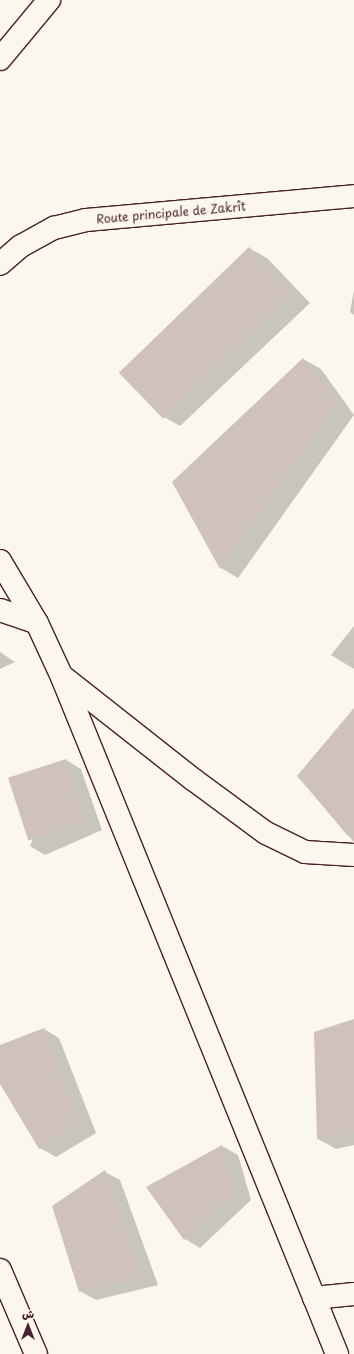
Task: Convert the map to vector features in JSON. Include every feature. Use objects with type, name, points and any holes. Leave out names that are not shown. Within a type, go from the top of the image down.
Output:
[{"type":"street","points":[[0,59],[49,0]]},
{"type":"street","name":"Route principale de Zakrît","points":[[0,264],[21,246],[54,228],[86,220],[354,196]]},
{"type":"street","points":[[0,561],[37,624],[62,676],[337,1354]]},
{"type":"street","points":[[0,610],[37,624]]},
{"type":"street","points":[[62,676],[194,780],[266,833],[305,852],[354,855]]},
{"type":"street","points":[[0,1270],[36,1354]]},
{"type":"street","points":[[314,1298],[354,1294]]},
{"type":"building","points":[[249,247],[293,293],[163,419],[119,373]]},
{"type":"building","points":[[303,358],[338,403],[220,569],[172,482]]},
{"type":"building","points":[[354,708],[354,842],[297,776]]},
{"type":"building","points":[[66,759],[86,822],[28,841],[8,778]]},
{"type":"building","points":[[354,1019],[354,1132],[317,1139],[314,1032]]},
{"type":"building","points":[[44,1028],[80,1124],[39,1149],[0,1084],[0,1045]]},
{"type":"building","points":[[222,1145],[236,1191],[184,1240],[146,1187]]},
{"type":"building","points":[[105,1170],[143,1277],[79,1292],[52,1206]]}]
